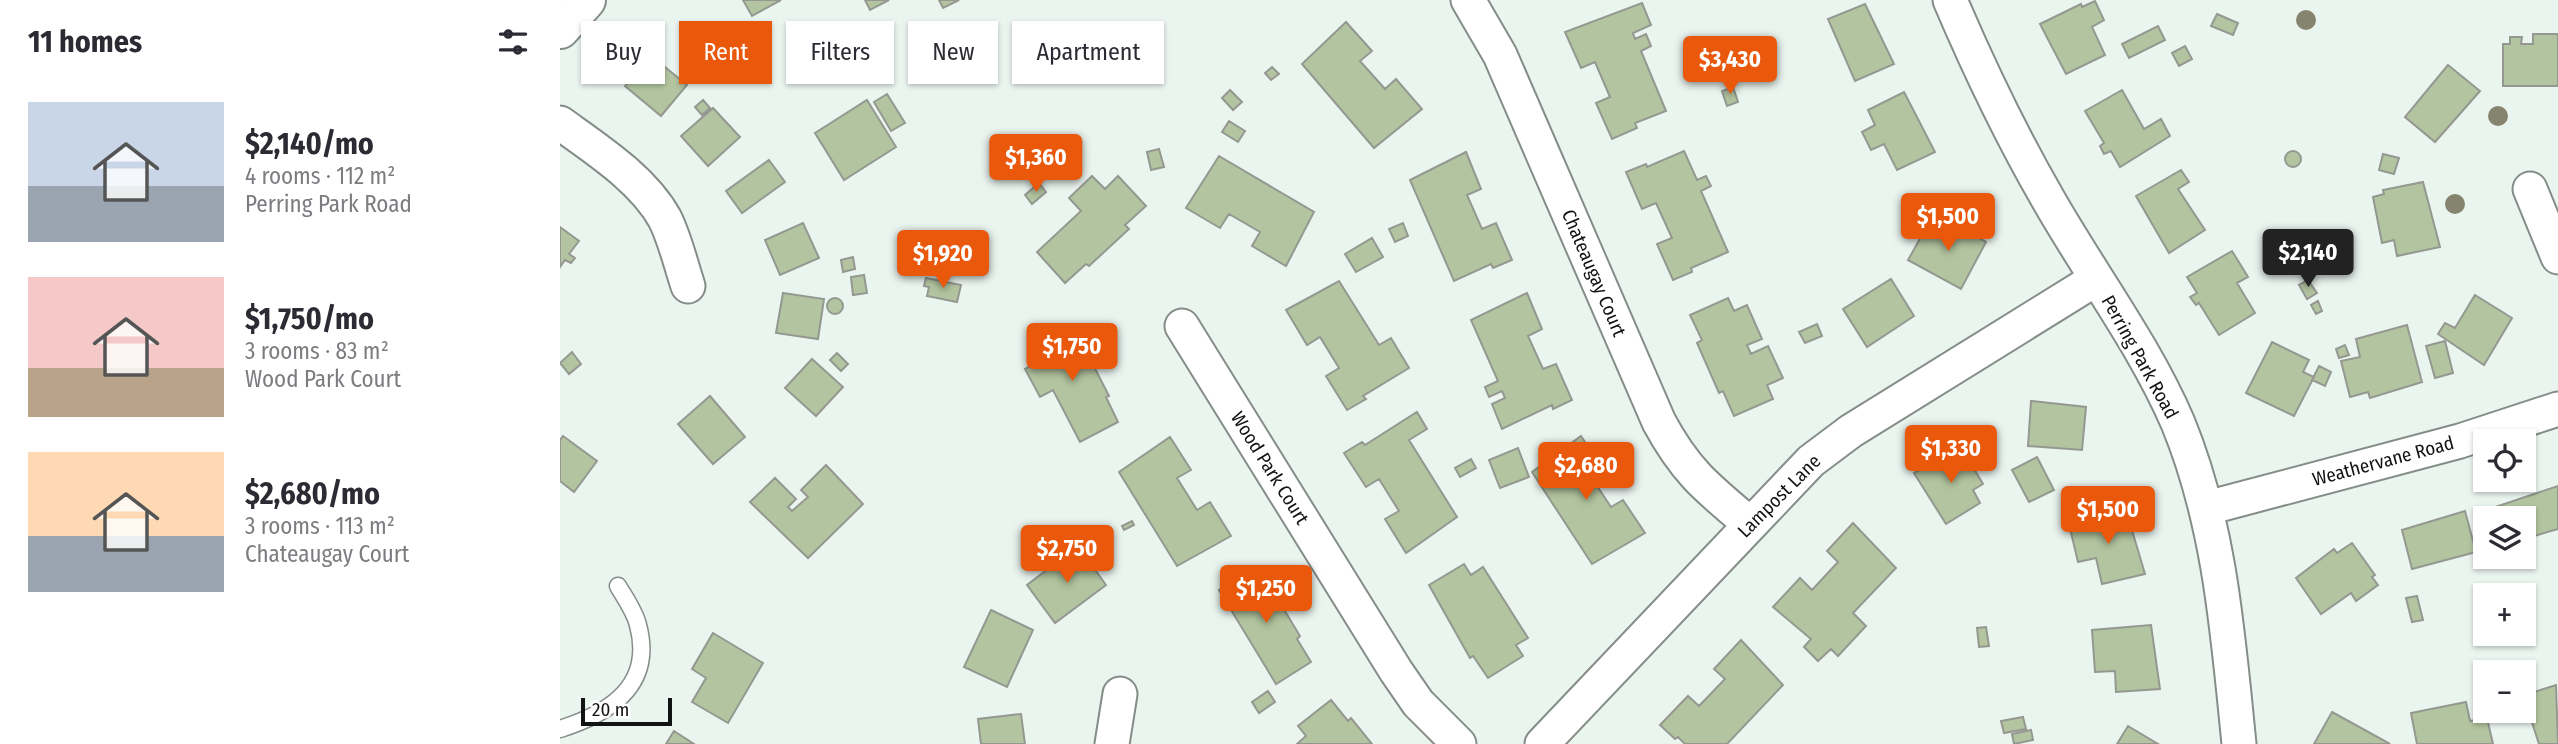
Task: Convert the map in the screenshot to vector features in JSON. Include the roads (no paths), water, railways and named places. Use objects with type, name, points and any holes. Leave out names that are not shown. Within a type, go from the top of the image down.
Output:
[{"type":"street","points":[[560,29],[586,0]]},
{"type":"street","name":"Chateaugay Court","points":[[1468,0],[1500,55],[1659,422],[1675,452],[1695,477],[1750,524]]},
{"type":"street","name":"Perring Park Road","points":[[1950,0],[2008,124],[2155,376],[2172,411],[2207,508],[2230,651],[2239,744]]},
{"type":"street","points":[[560,123],[606,156],[643,192],[664,218],[688,286]]},
{"type":"street","points":[[2530,189],[2558,257]]},
{"type":"street","name":"Lampost Lane","points":[[1542,744],[1811,461],[1851,432],[2096,279]]},
{"type":"street","name":"Wood Park Court","points":[[1182,326],[1396,671],[1418,702],[1459,744]]},
{"type":"street","name":"Weathervane Road","points":[[2207,508],[2460,441],[2558,409]]},
{"type":"street","points":[[1112,744],[1120,694]]},
{"type":"lane","points":[[560,729],[603,710],[621,697],[630,688],[640,667],[643,656],[638,622],[618,586]]}]
